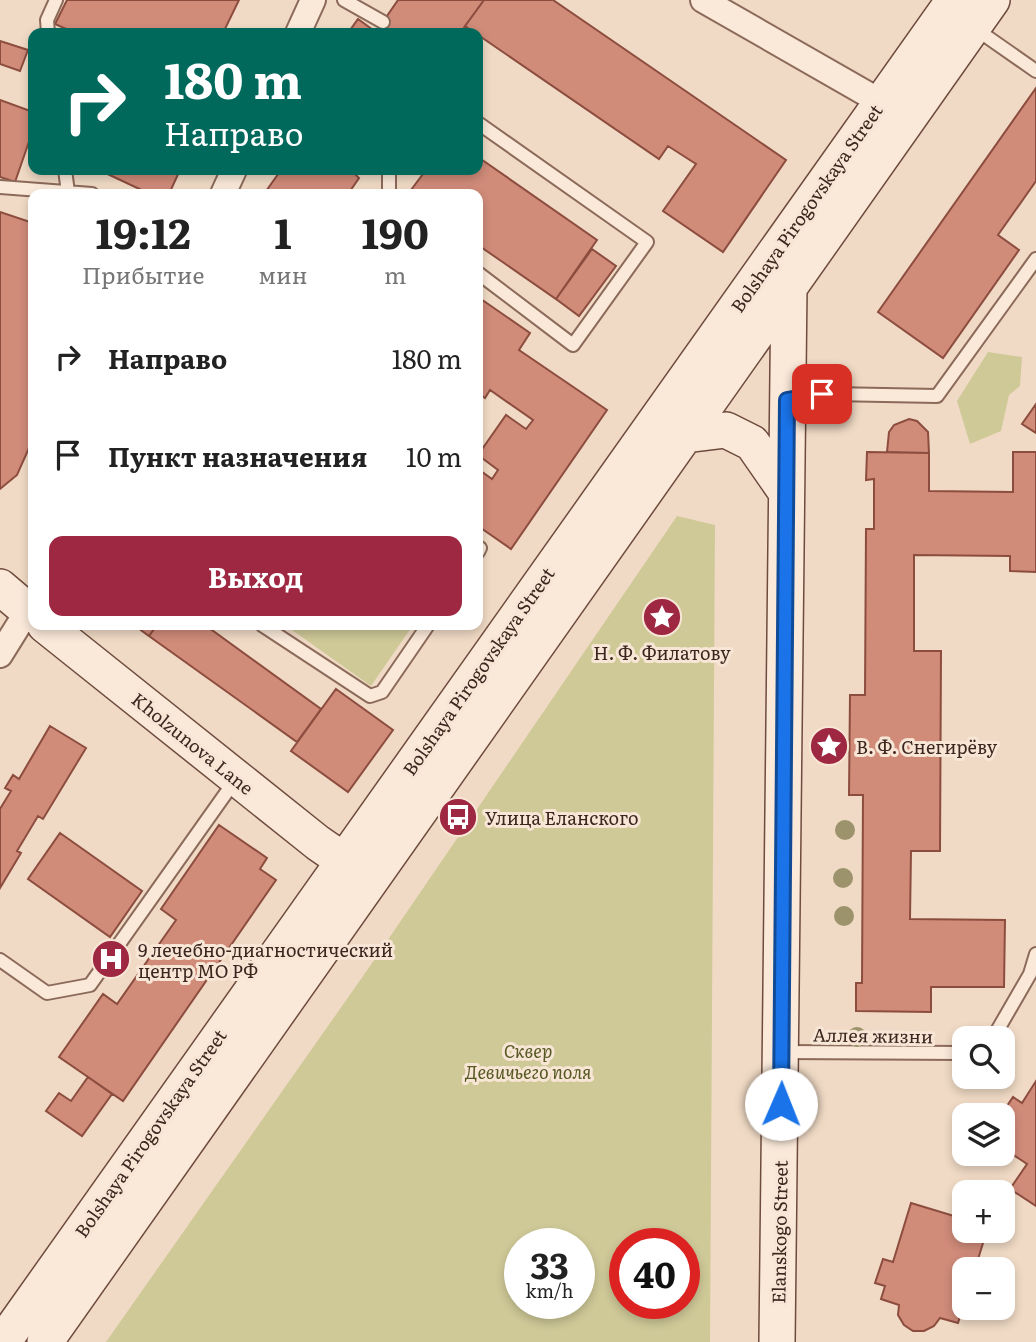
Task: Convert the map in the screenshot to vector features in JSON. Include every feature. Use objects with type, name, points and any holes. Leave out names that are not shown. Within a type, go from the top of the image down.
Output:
[{"type":"main road","name":"Bolshaya Pirogovskaya Street","points":[[3,1342],[881,102],[973,9]]},
{"type":"main road","name":"Bolshaya Pirogovskaya Street","points":[[45,1342],[788,288],[973,9]]},
{"type":"main road","name":"Elanskogo Street","points":[[777,1342],[788,288],[794,227]]},
{"type":"main road","points":[[684,435],[726,430],[752,443],[786,492]]},
{"type":"main road","name":"Kholzunova Lane","points":[[0,587],[28,608]]},
{"type":"main road","name":"Kholzunova Lane","points":[[56,630],[237,778],[371,880]]},
{"type":"street","points":[[300,28],[313,0]]},
{"type":"street","points":[[703,0],[881,102]]},
{"type":"street","points":[[0,655],[28,621]]},
{"type":"lane","points":[[48,28],[47,20],[56,0]]},
{"type":"lane","points":[[344,0],[383,22]]},
{"type":"lane","points":[[973,9],[1036,71]]},
{"type":"lane","points":[[483,127],[647,242],[573,345],[483,278]]},
{"type":"lane","points":[[0,187],[28,189]]},
{"type":"lane","points":[[787,400],[822,394],[937,396],[1036,259]]},
{"type":"lane","points":[[270,630],[370,696],[382,692],[425,630]]},
{"type":"lane","points":[[0,960],[47,993],[90,985],[237,778]]},
{"type":"lane","points":[[1000,1026],[1030,974],[1036,954]]},
{"type":"lane","name":"Аллея жизни","points":[[782,1052],[952,1053]]},
{"type":"green space","points":[[988,352],[1022,357],[1020,386],[1009,395],[1001,431],[970,444],[957,401]]},
{"type":"green space","name":"Сквер Девичьего поля","points":[[677,516],[715,525],[710,1342],[106,1342],[368,969]]},
{"type":"green space","points":[[292,630],[410,630],[371,686]]},
{"type":"building","points":[[67,0],[239,0],[225,28],[64,28],[55,24]]},
{"type":"building","points":[[398,0],[484,0],[464,28],[379,28]]},
{"type":"building","points":[[484,0],[553,0],[786,160],[723,252],[663,211],[696,164],[668,146],[659,159],[483,38],[483,28],[465,26]]},
{"type":"building","points":[[358,19],[370,28],[352,28]]},
{"type":"building","points":[[0,41],[28,50],[20,71],[0,64]]},
{"type":"building","points":[[1036,88],[1036,181],[998,235],[1019,250],[943,358],[878,312]]},
{"type":"building","points":[[0,100],[28,110],[28,144],[15,182],[0,177]]},
{"type":"building","points":[[483,160],[597,240],[556,299],[483,248],[483,189],[412,189],[422,175],[483,175]]},
{"type":"building","points":[[110,175],[178,175],[171,189],[139,189]]},
{"type":"building","points":[[277,175],[356,175],[359,178],[351,189],[268,189]]},
{"type":"building","points":[[0,212],[28,221],[28,450],[17,475],[0,489]]},
{"type":"building","points":[[592,249],[616,266],[579,316],[556,299]]},
{"type":"building","points":[[483,300],[530,333],[519,350],[607,410],[511,549],[483,529],[483,473],[492,479],[498,470],[483,459],[483,448],[506,415],[526,429],[533,420],[490,390],[485,398]]},
{"type":"building","points":[[1036,404],[1036,433],[1022,424]]},
{"type":"building","points":[[909,419],[917,421],[928,432],[929,453],[887,452],[889,432],[894,425]]},
{"type":"building","points":[[867,452],[929,453],[929,491],[1013,492],[1013,452],[1036,452],[1036,572],[1010,571],[1010,556],[914,555],[914,651],[941,651],[940,851],[911,851],[910,919],[1005,920],[1004,987],[931,987],[931,1012],[856,1011],[856,983],[862,983],[863,795],[849,795],[850,695],[865,695],[866,529],[874,529],[874,479],[866,480]]},
{"type":"building","points":[[141,630],[153,630],[149,636]]},
{"type":"building","points":[[153,630],[212,630],[321,709],[297,742],[149,636]]},
{"type":"building","points":[[336,689],[393,730],[348,792],[291,751]]},
{"type":"building","points":[[50,726],[86,748],[43,819],[38,816],[17,851],[21,853],[0,888],[0,809],[11,791],[5,788],[13,775],[19,779]]},
{"type":"building","points":[[219,825],[267,858],[260,869],[276,880],[123,1101],[59,1057],[103,994],[117,1004],[176,920],[161,909]]},
{"type":"building","points":[[60,833],[142,891],[110,937],[28,879]]},
{"type":"building","points":[[88,1077],[112,1094],[82,1136],[46,1111],[59,1093],[71,1101]]},
{"type":"building","points":[[1036,1081],[1036,1206],[1015,1192],[1015,1182],[1027,1164],[1015,1156],[1015,1103],[1009,1103],[1013,1097],[1022,1103]]},
{"type":"building","points":[[911,1203],[952,1215],[952,1243],[983,1243],[979,1257],[952,1257],[952,1320],[959,1320],[958,1323],[940,1318],[934,1326],[924,1331],[913,1331],[904,1325],[898,1315],[899,1305],[881,1299],[885,1286],[875,1283],[883,1259],[893,1262]]},
{"type":"place","name":"Н. Ф. Филатову","points":[[662,617]]},
{"type":"place","name":"В. Ф. Снегирёву","points":[[829,746]]},
{"type":"place","name":"Улица Еланского","points":[[458,817]]},
{"type":"place","name":"9 лечебно-диагностический центр МО РФ","points":[[111,959]]},
{"type":"route","points":[[781,1104],[787,400],[822,394]]}]
